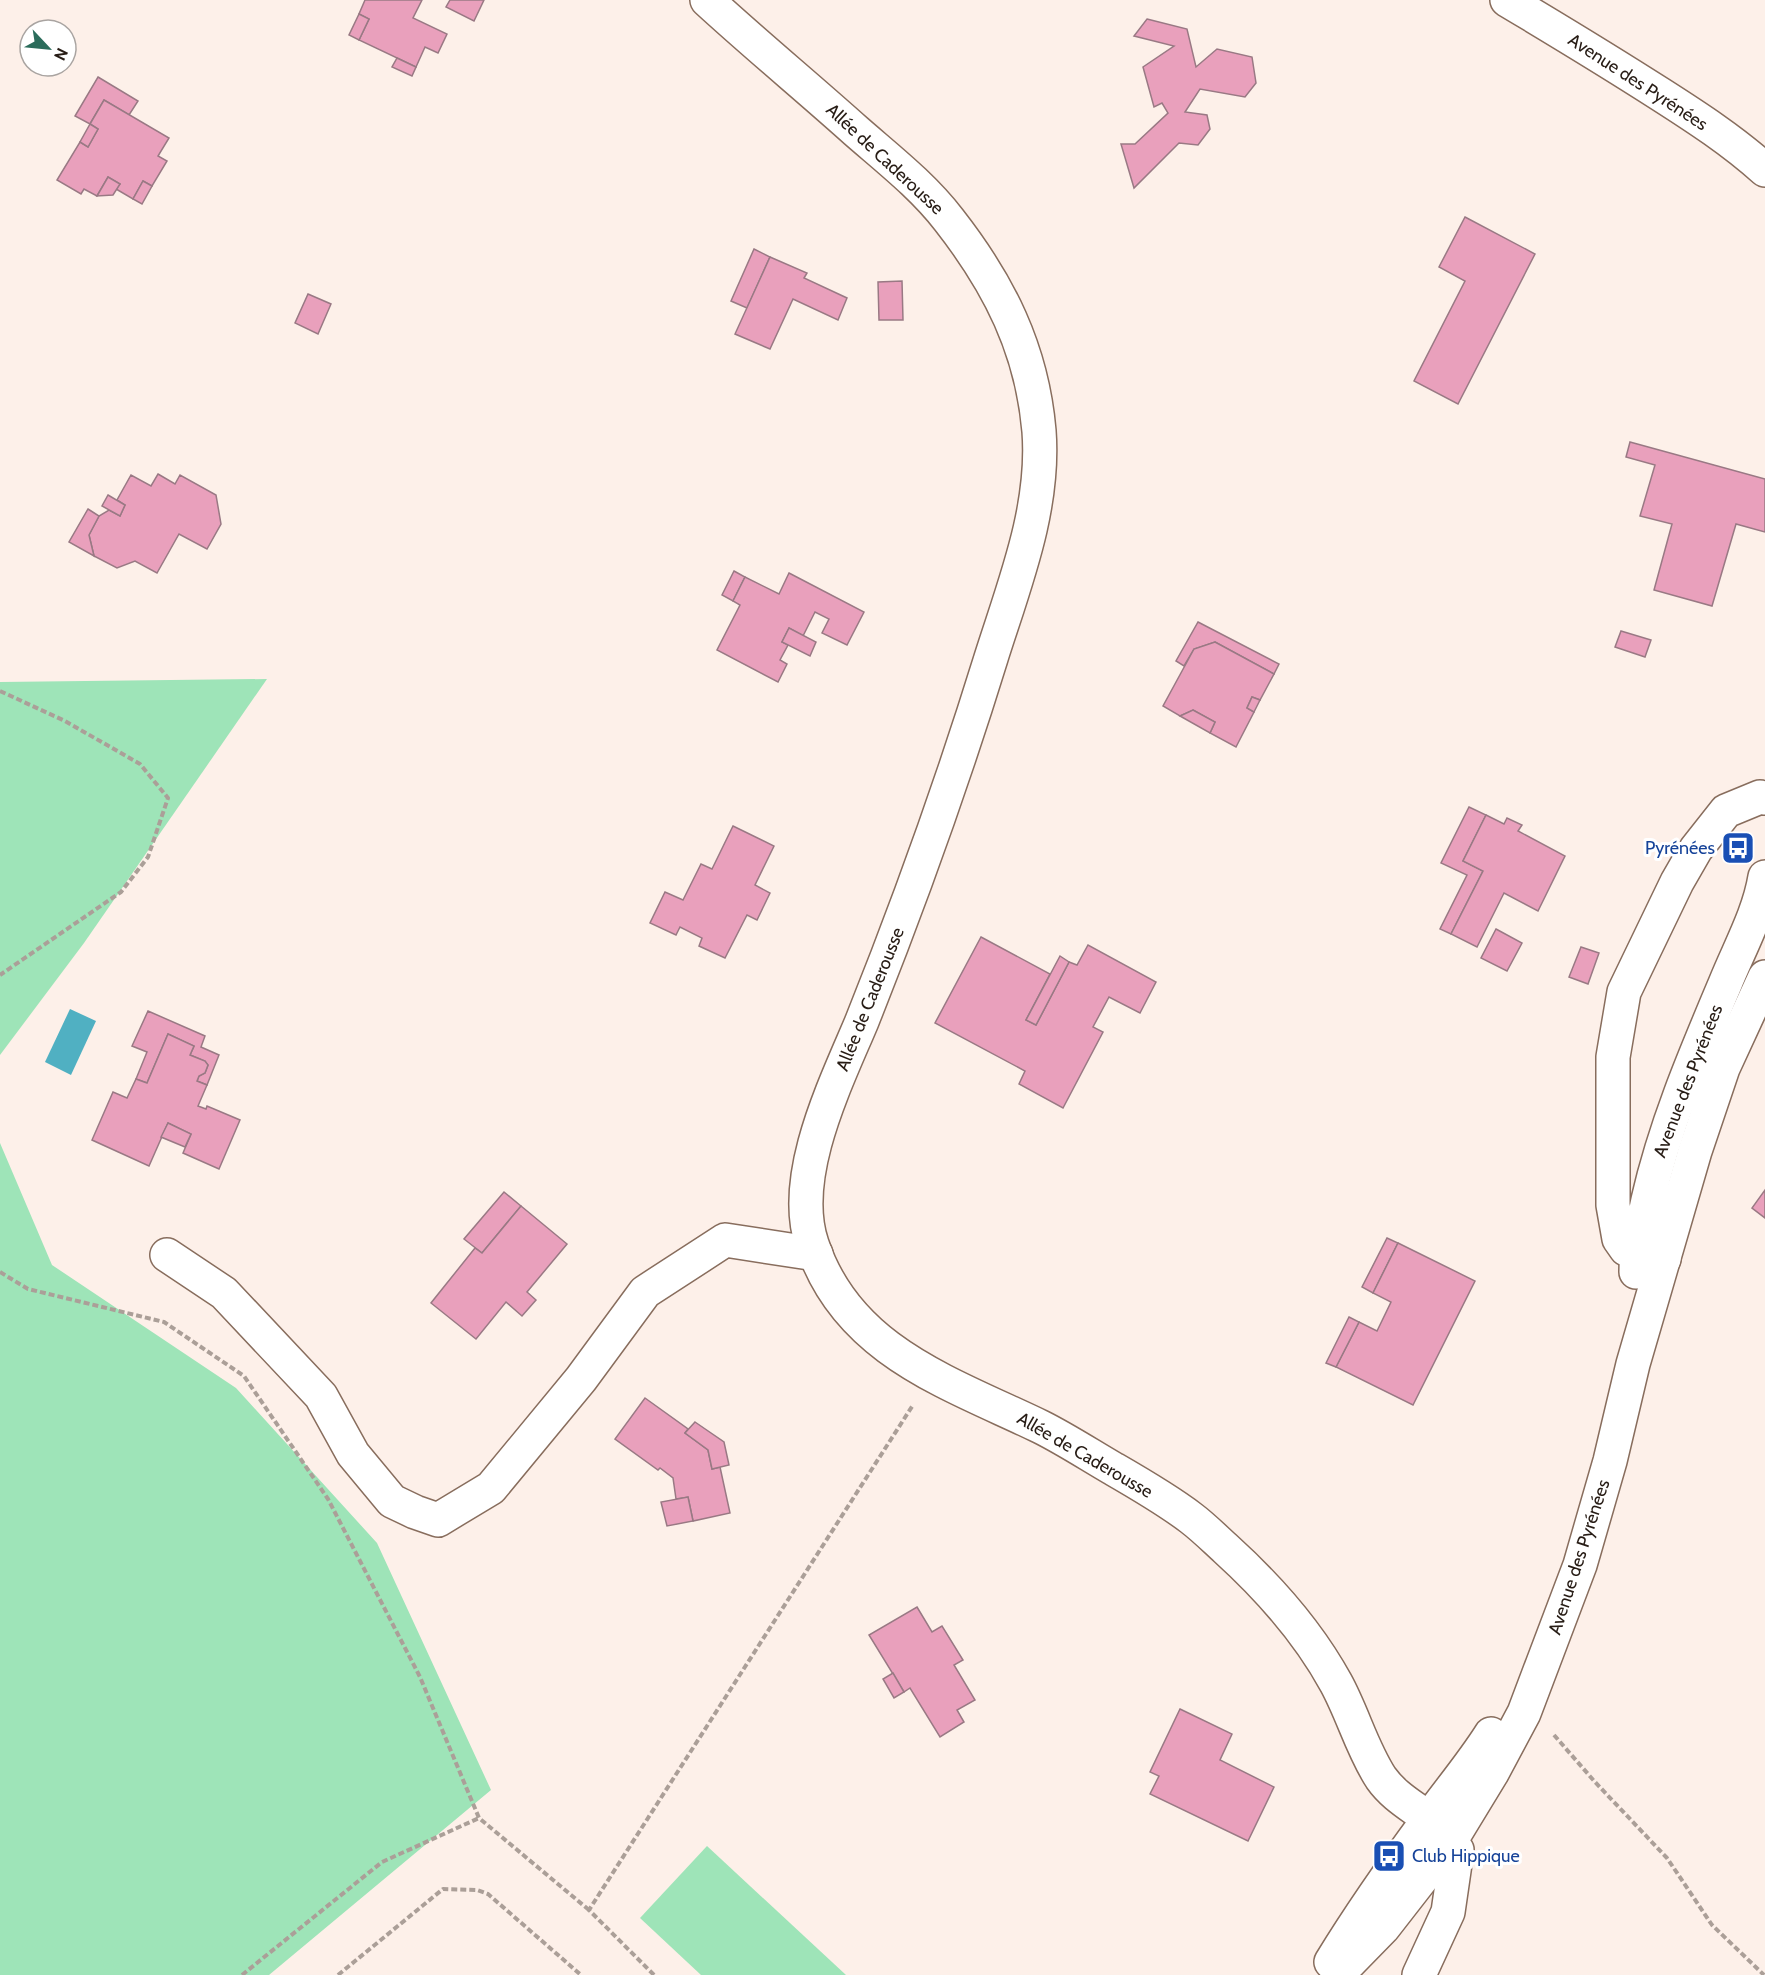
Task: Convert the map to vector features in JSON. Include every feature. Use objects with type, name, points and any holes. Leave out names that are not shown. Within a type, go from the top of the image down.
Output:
[{"type":"street","name":"Allée de Caderousse","points":[[707,0],[902,171],[945,214],[988,274],[1018,334],[1032,379],[1039,435],[1037,494],[1023,556],[964,746],[900,926],[818,1129],[806,1197],[810,1240],[827,1280],[853,1317],[889,1349],[931,1376],[1048,1430],[1191,1518],[1245,1566],[1285,1608],[1319,1653],[1340,1690],[1369,1755],[1383,1780],[1400,1799],[1439,1830]]},
{"type":"street","name":"Avenue des Pyrénées","points":[[1507,0],[1595,52],[1689,112],[1765,170]]},
{"type":"street","points":[[1650,1256],[1626,1249],[1619,1239],[1613,1205],[1613,1058],[1624,992],[1677,882],[1696,849],[1726,811],[1760,797],[1765,798]]},
{"type":"street","name":"Avenue des Pyrénées","points":[[1439,1830],[1492,1773],[1524,1713],[1580,1565],[1610,1461],[1632,1364],[1650,1256],[1656,1166],[1683,1084],[1750,925],[1765,876]]},
{"type":"street","name":"Avenue des Pyrénées","points":[[1650,1256],[1695,1151],[1723,1068],[1765,977]]},
{"type":"street","points":[[167,1255],[224,1293],[321,1396],[353,1454],[392,1501],[438,1520],[491,1488],[581,1379],[645,1292],[725,1240],[816,1254]]},
{"type":"street","name":"Avenue des Pyrénées","points":[[1439,1830],[1471,1765],[1551,1646]]},
{"type":"street","points":[[1323,1975],[1363,1910],[1439,1830]]},
{"type":"street","points":[[1337,1975],[1383,1928],[1439,1830]]},
{"type":"street","points":[[1419,1975],[1448,1912],[1456,1850],[1439,1830]]},
{"type":"path","points":[[0,691],[65,721],[140,764],[168,798],[148,857],[121,892],[0,975]]},
{"type":"path","points":[[0,1272],[28,1289],[164,1322],[244,1376],[328,1499],[420,1677],[478,1818],[589,1910],[654,1975]]},
{"type":"path","points":[[589,1910],[931,1376]]},
{"type":"path","points":[[1524,1713],[1544,1723],[1595,1782],[1667,1858],[1712,1925],[1764,1975]]},
{"type":"path","points":[[242,1975],[382,1862],[478,1818]]},
{"type":"path","points":[[338,1975],[443,1889],[477,1890],[488,1894],[581,1975]]},
{"type":"green space","points":[[267,679],[84,943],[0,1055],[0,682]]},
{"type":"green space","points":[[0,1143],[52,1265],[236,1388],[377,1543],[491,1790],[269,1975],[0,1975]]},
{"type":"green space","points":[[707,1846],[846,1975],[701,1975],[640,1918]]},
{"type":"water","points":[[70,1009],[96,1021],[71,1075],[45,1062]]},
{"type":"building","points":[[365,0],[422,0],[413,18],[447,34],[438,53],[425,47],[416,67],[359,40],[369,19],[359,14]]},
{"type":"building","points":[[450,0],[484,0],[474,21],[446,7]]},
{"type":"building","points":[[359,14],[369,19],[359,40],[349,35]]},
{"type":"building","points":[[1147,19],[1187,29],[1196,67],[1217,49],[1252,57],[1256,83],[1245,97],[1200,89],[1185,112],[1207,115],[1210,129],[1198,145],[1179,143],[1134,188],[1121,144],[1135,144],[1168,113],[1162,103],[1154,107],[1143,67],[1174,46],[1134,36]]},
{"type":"building","points":[[397,58],[416,67],[412,76],[392,67]]},
{"type":"building","points":[[98,77],[138,101],[129,115],[104,100],[90,124],[75,116]]},
{"type":"building","points":[[104,100],[169,138],[158,156],[167,161],[152,186],[143,181],[133,199],[116,189],[120,184],[108,177],[97,196],[84,189],[81,194],[57,180],[80,142],[88,147],[98,129],[90,124]]},
{"type":"building","points":[[90,124],[98,129],[88,147],[80,142]]},
{"type":"building","points":[[108,177],[120,184],[113,195],[97,196]]},
{"type":"building","points":[[143,181],[152,186],[142,204],[133,199]]},
{"type":"building","points":[[1465,217],[1535,254],[1458,404],[1414,381],[1465,281],[1439,267]]},
{"type":"building","points":[[754,249],[770,257],[747,308],[731,301]]},
{"type":"building","points":[[770,257],[807,273],[804,278],[847,298],[838,320],[793,299],[770,349],[735,334]]},
{"type":"building","points":[[902,281],[903,320],[879,320],[878,282]]},
{"type":"building","points":[[308,294],[331,304],[318,334],[295,323]]},
{"type":"building","points":[[1630,442],[1765,479],[1765,532],[1736,524],[1712,606],[1654,590],[1672,524],[1640,516],[1655,465],[1626,457]]},
{"type":"building","points":[[158,474],[175,484],[180,475],[216,495],[221,524],[207,549],[179,534],[157,573],[135,561],[117,568],[94,556],[89,535],[99,516],[109,510],[120,516],[125,505],[117,500],[131,475],[151,486]]},
{"type":"building","points":[[108,495],[125,505],[120,516],[102,506]]},
{"type":"building","points":[[88,509],[99,516],[89,535],[94,556],[69,542]]},
{"type":"building","points":[[734,571],[745,577],[733,601],[722,595]]},
{"type":"building","points":[[789,573],[864,612],[847,645],[822,633],[829,619],[815,612],[803,636],[789,628],[782,642],[788,645],[780,660],[787,664],[778,682],[717,650],[740,605],[733,601],[745,577],[779,594]]},
{"type":"building","points":[[1198,622],[1279,664],[1274,674],[1215,642],[1194,649],[1184,666],[1176,661]]},
{"type":"building","points":[[789,628],[816,642],[810,656],[782,642]]},
{"type":"building","points":[[1621,631],[1651,640],[1645,657],[1615,647]]},
{"type":"building","points":[[1215,642],[1274,674],[1260,700],[1252,697],[1247,708],[1254,712],[1236,747],[1210,733],[1215,722],[1193,710],[1180,716],[1163,706],[1194,649]]},
{"type":"building","points":[[1252,697],[1260,700],[1254,712],[1247,708]]},
{"type":"building","points":[[1193,710],[1215,722],[1210,733],[1180,716]]},
{"type":"building","points":[[1469,807],[1486,815],[1463,861],[1483,871],[1451,934],[1440,929],[1467,875],[1441,863]]},
{"type":"building","points":[[1486,815],[1504,824],[1507,818],[1522,825],[1518,831],[1565,856],[1538,911],[1504,893],[1477,947],[1451,934],[1483,871],[1463,861]]},
{"type":"building","points":[[733,826],[774,846],[755,885],[770,893],[757,920],[747,915],[725,958],[699,946],[702,938],[680,927],[676,935],[650,923],[665,892],[683,900],[701,864],[712,869]]},
{"type":"building","points":[[1496,929],[1522,943],[1507,971],[1481,958]]},
{"type":"building","points":[[981,937],[1050,974],[1026,1020],[1036,1025],[1069,962],[1077,965],[1088,945],[1156,982],[1140,1013],[1109,997],[1093,1027],[1103,1032],[1063,1108],[1019,1084],[1025,1071],[935,1023]]},
{"type":"building","points":[[1581,947],[1599,953],[1588,984],[1569,977]]},
{"type":"building","points":[[1060,956],[1069,962],[1036,1025],[1026,1020]]},
{"type":"building","points":[[148,1011],[205,1036],[201,1047],[219,1055],[207,1085],[197,1081],[199,1076],[205,1073],[208,1065],[205,1061],[190,1055],[194,1046],[168,1034],[147,1083],[136,1079],[147,1052],[132,1046]]},
{"type":"building","points":[[168,1034],[194,1046],[190,1055],[205,1061],[208,1065],[205,1073],[199,1076],[197,1081],[207,1085],[198,1106],[206,1109],[207,1106],[240,1120],[219,1169],[183,1153],[191,1134],[168,1123],[149,1166],[92,1140],[113,1092],[127,1098],[136,1079],[147,1083]]},
{"type":"building","points":[[168,1123],[191,1134],[185,1147],[161,1137]]},
{"type":"building","points":[[1765,1190],[1765,1218],[1752,1208]]},
{"type":"building","points":[[504,1192],[521,1206],[482,1253],[464,1239]]},
{"type":"building","points":[[521,1206],[567,1244],[527,1292],[536,1300],[522,1316],[506,1302],[476,1339],[431,1303],[475,1248],[482,1253]]},
{"type":"building","points":[[1387,1238],[1398,1243],[1373,1293],[1362,1287]]},
{"type":"building","points":[[1398,1243],[1475,1281],[1413,1405],[1336,1367],[1359,1322],[1377,1331],[1391,1302],[1373,1293]]},
{"type":"building","points":[[1349,1317],[1359,1322],[1336,1367],[1326,1363]]},
{"type":"building","points":[[645,1398],[688,1429],[685,1433],[708,1450],[712,1469],[720,1467],[730,1513],[693,1521],[688,1497],[676,1499],[673,1478],[615,1439]]},
{"type":"building","points":[[695,1422],[724,1442],[729,1465],[712,1469],[708,1450],[685,1433]]},
{"type":"building","points":[[688,1497],[693,1521],[667,1526],[661,1502]]},
{"type":"building","points":[[917,1607],[932,1632],[942,1626],[963,1660],[954,1665],[975,1700],[957,1710],[964,1722],[940,1737],[910,1688],[904,1692],[869,1635]]},
{"type":"building","points":[[893,1673],[904,1692],[894,1698],[883,1679]]},
{"type":"building","points":[[1180,1709],[1232,1734],[1220,1760],[1274,1787],[1248,1841],[1150,1794],[1159,1776],[1150,1772]]},
{"type":"place","name":"Pyrénées","points":[[1738,848]]},
{"type":"place","name":"Club Hippique","points":[[1389,1856]]}]
